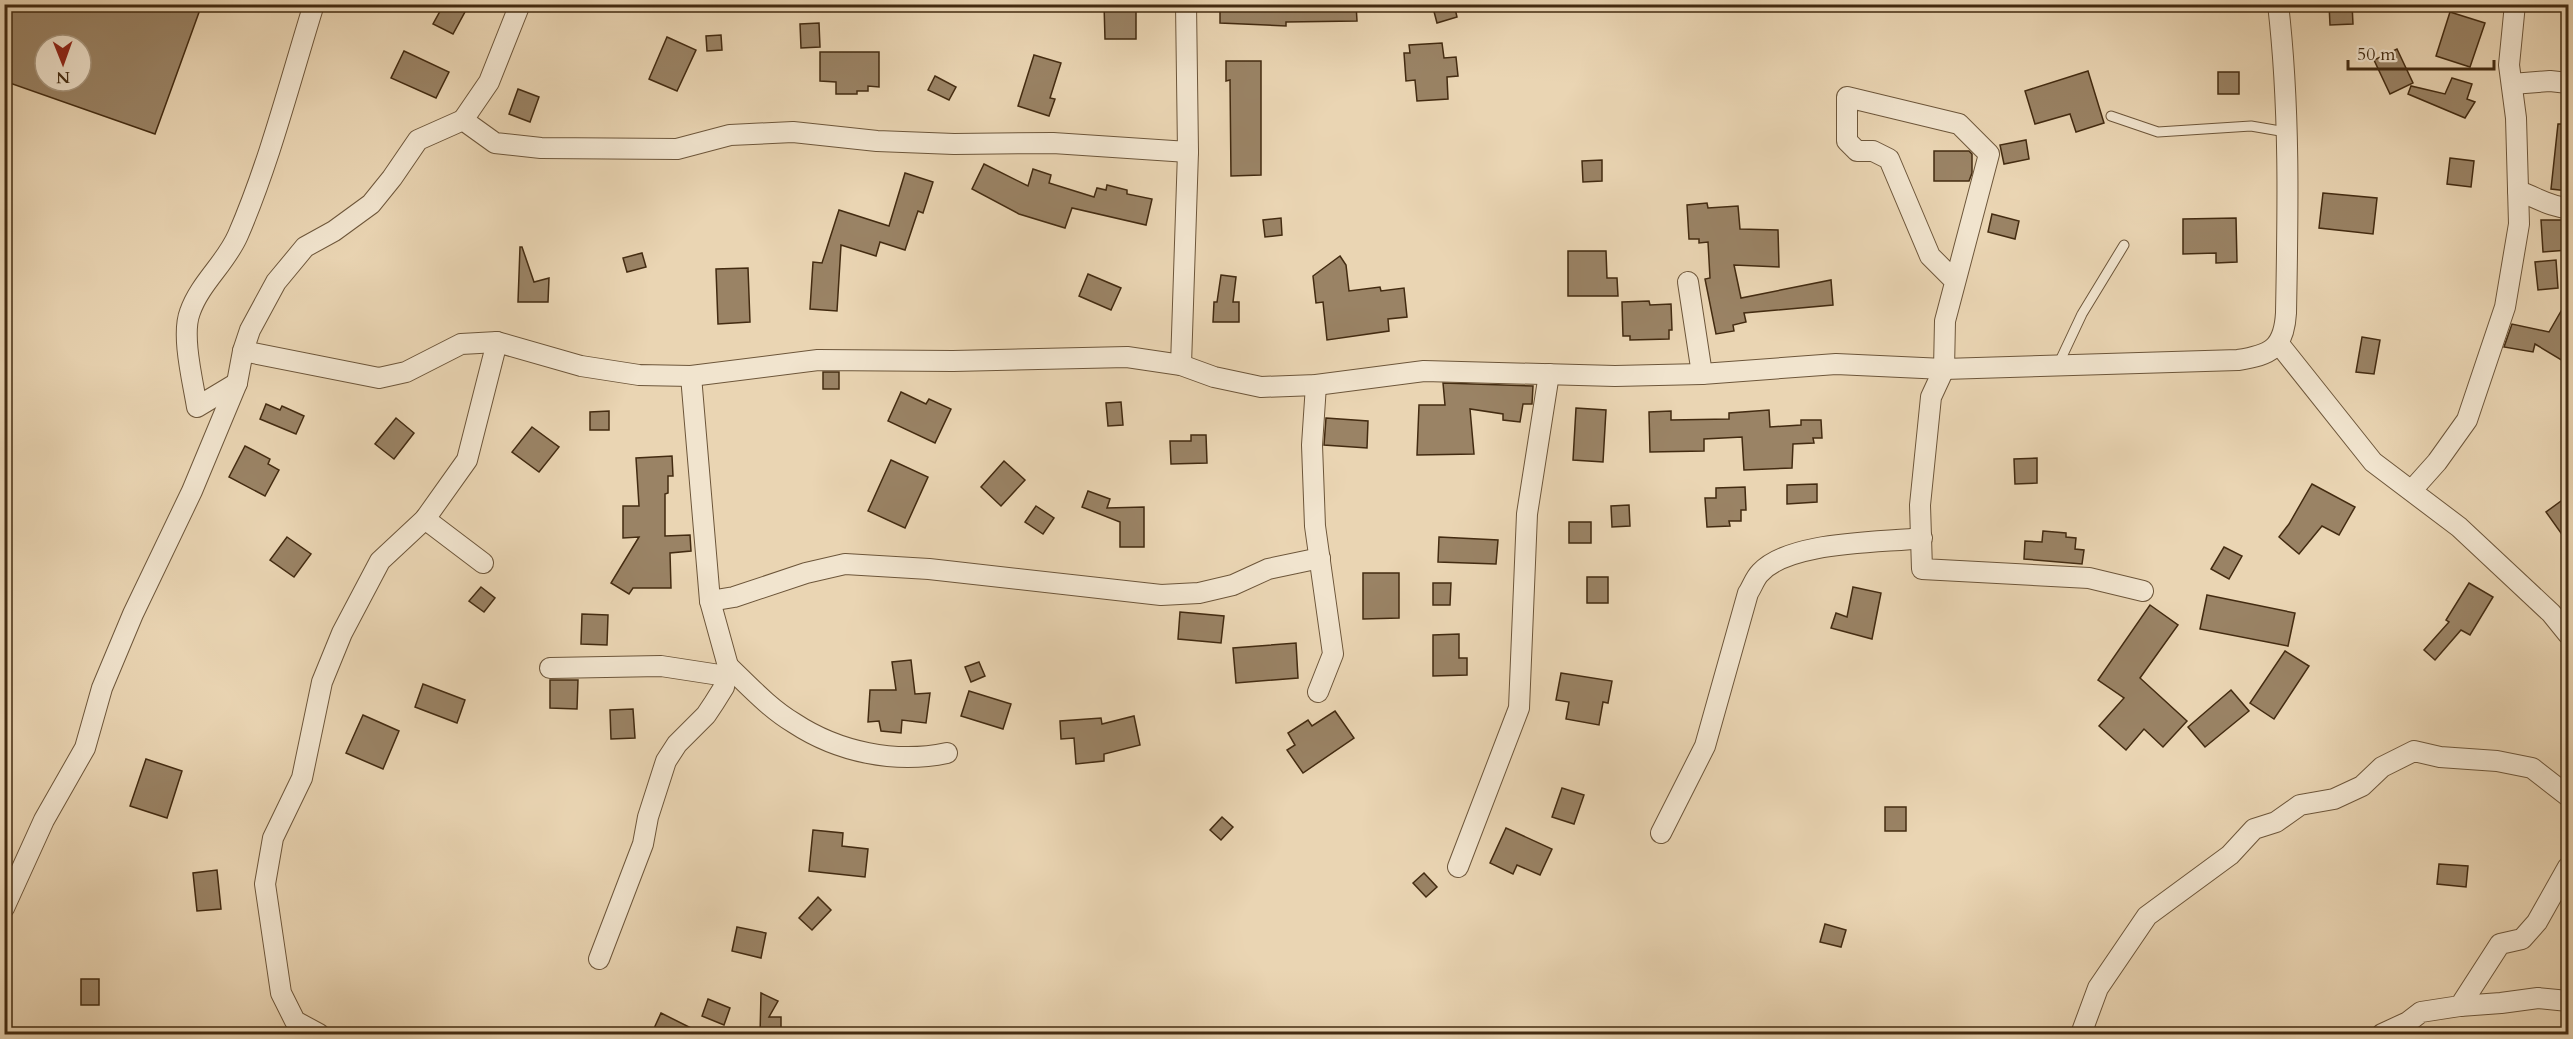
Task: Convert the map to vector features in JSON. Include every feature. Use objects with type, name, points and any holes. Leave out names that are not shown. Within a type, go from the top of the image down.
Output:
[{"type":"street","points":[[237,383],[197,407],[187,333],[189,313],[239,234],[314,4]]},
{"type":"street","points":[[4,908],[44,820],[85,748],[102,688],[133,614],[192,491],[237,383],[250,330],[276,282],[305,247],[334,231],[371,204],[418,140],[464,120],[489,82],[520,4]]},
{"type":"street","points":[[1181,365],[1188,152],[1186,4]]},
{"type":"street","points":[[243,351],[379,378],[406,372],[461,344],[497,342],[581,366],[639,375],[691,375],[818,360],[953,361],[1127,357],[1181,365],[1214,377],[1261,387],[1316,385],[1424,371],[1615,376],[1702,374],[1836,364],[1944,369],[2238,360],[2261,357],[2279,344],[2285,329],[2286,313],[2285,65],[2278,4]]},
{"type":"street","points":[[2412,490],[2437,462],[2467,420],[2505,307],[2519,224],[2516,117],[2509,65],[2514,4]]},
{"type":"street","points":[[2512,84],[2550,81],[2568,83]]},
{"type":"street","points":[[1955,281],[1930,256],[1889,159],[1873,151],[1857,151],[1847,141],[1848,97],[1959,124],[1989,154],[1946,321],[1944,369],[1931,397],[1920,505],[1922,569],[2089,578],[2143,591]]},
{"type":"street","points":[[464,120],[495,143],[541,148],[677,149],[730,135],[793,132],[877,141],[954,144],[1053,143],[1188,152]]},
{"type":"street","points":[[2518,191],[2540,198],[2551,207],[2568,208]]},
{"type":"street","points":[[1688,282],[1702,374]]},
{"type":"street","points":[[319,1035],[295,1021],[281,993],[265,884],[273,838],[302,778],[322,682],[342,633],[381,561],[425,519],[467,460],[497,342]]},
{"type":"street","points":[[2279,344],[2373,462],[2459,527],[2497,564],[2517,579],[2568,630]]},
{"type":"street","points":[[1458,867],[1519,708],[1527,514],[1549,374]]},
{"type":"street","points":[[599,959],[643,844],[648,817],[666,761],[677,744],[706,715],[724,687],[727,671],[710,601],[691,375]]},
{"type":"street","points":[[1316,385],[1312,445],[1315,526],[1333,654],[1318,692]]},
{"type":"street","points":[[425,519],[483,563]]},
{"type":"street","points":[[1661,833],[1705,746],[1748,594],[1759,574],[1778,559],[1804,549],[1922,538]]},
{"type":"street","points":[[710,601],[734,597],[806,573],[845,564],[929,569],[1161,595],[1199,593],[1222,588],[1268,569],[1320,558]]},
{"type":"street","points":[[550,668],[661,666],[727,671],[794,723],[828,741],[859,751],[904,758],[947,753]]},
{"type":"street","points":[[2081,1035],[2098,988],[2147,916],[2230,855],[2254,829],[2276,822],[2300,805],[2334,799],[2362,786],[2382,767],[2414,751],[2440,757],[2497,761],[2532,768],[2568,796]]},
{"type":"street","points":[[2460,1006],[2500,944],[2522,939],[2537,922],[2568,867]]},
{"type":"street","points":[[2382,1035],[2408,1022],[2421,1012],[2538,998],[2568,1001]]},
{"type":"lane","points":[[2111,116],[2158,132],[2251,126],[2286,132]]},
{"type":"lane","points":[[2058,366],[2082,314],[2124,245]]},
{"type":"building","points":[[4,4],[202,4],[155,134],[38,93],[93,93],[93,33],[33,33],[33,91],[4,81]]},
{"type":"building","points":[[444,4],[455,4],[466,10],[453,34],[433,24]]},
{"type":"building","points":[[1104,4],[1136,4],[1136,39],[1105,39]]},
{"type":"building","points":[[1220,4],[1356,4],[1357,21],[1286,22],[1286,26],[1220,23]]},
{"type":"building","points":[[1432,4],[1454,4],[1457,17],[1437,23]]},
{"type":"building","points":[[2329,4],[2352,4],[2353,24],[2330,25]]},
{"type":"building","points":[[2450,12],[2485,23],[2470,67],[2436,56]]},
{"type":"building","points":[[819,23],[820,47],[801,48],[800,24]]},
{"type":"building","points":[[721,35],[722,50],[707,51],[706,36]]},
{"type":"building","points":[[667,37],[696,50],[677,91],[649,79]]},
{"type":"building","points":[[1442,43],[1444,58],[1456,57],[1458,76],[1447,77],[1448,99],[1417,101],[1415,80],[1406,81],[1404,53],[1410,53],[1409,45]]},
{"type":"building","points":[[2397,49],[2413,83],[2390,94],[2374,60]]},
{"type":"building","points":[[404,51],[449,72],[436,98],[391,78]]},
{"type":"building","points":[[820,52],[879,52],[879,87],[868,86],[868,91],[857,91],[857,94],[836,94],[836,82],[820,81]]},
{"type":"building","points":[[1034,55],[1061,63],[1050,98],[1055,99],[1049,116],[1018,106]]},
{"type":"building","points":[[1226,61],[1261,61],[1261,175],[1231,176],[1230,80],[1226,81]]},
{"type":"building","points":[[2088,71],[2104,123],[2076,132],[2070,114],[2035,124],[2025,91]]},
{"type":"building","points":[[2218,72],[2239,72],[2239,94],[2218,94]]},
{"type":"building","points":[[935,76],[956,87],[949,100],[928,90]]},
{"type":"building","points":[[2452,78],[2472,84],[2467,99],[2475,102],[2465,118],[2408,94],[2411,86],[2445,94]]},
{"type":"building","points":[[518,89],[539,97],[530,122],[509,114]]},
{"type":"building","points":[[2558,124],[2568,124],[2568,191],[2551,189]]},
{"type":"building","points":[[2026,140],[2029,159],[2004,164],[2000,145]]},
{"type":"building","points":[[1934,151],[1969,151],[1972,154],[1972,173],[1969,181],[1934,181]]},
{"type":"building","points":[[2450,158],[2474,161],[2471,187],[2447,184]]},
{"type":"building","points":[[1602,160],[1602,181],[1583,182],[1582,161]]},
{"type":"building","points":[[984,164],[1028,186],[1033,169],[1051,175],[1049,183],[1094,197],[1097,188],[1106,190],[1107,185],[1127,190],[1127,194],[1152,199],[1146,225],[1072,208],[1065,228],[1019,214],[972,189]]},
{"type":"building","points":[[905,173],[933,182],[923,213],[918,211],[905,250],[880,242],[876,256],[841,245],[837,311],[810,309],[813,262],[822,263],[839,210],[889,226]]},
{"type":"building","points":[[2323,193],[2377,198],[2373,234],[2319,228]]},
{"type":"building","points":[[1707,203],[1708,208],[1738,206],[1740,229],[1778,230],[1779,267],[1734,265],[1741,298],[1831,280],[1833,305],[1744,313],[1746,322],[1733,325],[1734,331],[1716,334],[1705,279],[1710,278],[1708,242],[1699,243],[1699,239],[1689,239],[1687,205]]},
{"type":"building","points":[[1992,214],[2019,221],[2015,239],[1988,232]]},
{"type":"building","points":[[1281,218],[1282,235],[1265,237],[1263,220]]},
{"type":"building","points":[[2236,218],[2237,262],[2216,263],[2216,253],[2183,254],[2183,219]]},
{"type":"building","points":[[2541,220],[2568,220],[2568,250],[2543,252]]},
{"type":"building","points":[[520,247],[522,247],[534,282],[549,278],[548,302],[518,302]]},
{"type":"building","points":[[1568,251],[1606,251],[1607,278],[1617,278],[1618,296],[1568,296]]},
{"type":"building","points":[[642,253],[646,267],[627,272],[623,258]]},
{"type":"building","points":[[1340,256],[1346,265],[1349,291],[1380,287],[1381,291],[1404,288],[1407,317],[1388,319],[1389,331],[1327,340],[1323,302],[1316,303],[1313,276]]},
{"type":"building","points":[[2556,260],[2558,288],[2538,290],[2535,262]]},
{"type":"building","points":[[748,268],[750,322],[718,324],[716,269]]},
{"type":"building","points":[[1088,274],[1121,288],[1111,310],[1079,296]]},
{"type":"building","points":[[1221,275],[1236,277],[1233,302],[1239,302],[1239,322],[1213,322],[1214,302],[1217,302]]},
{"type":"building","points":[[2568,299],[2568,364],[2535,344],[2533,352],[2504,347],[2512,324],[2549,332]]},
{"type":"building","points":[[1649,301],[1650,305],[1671,304],[1672,330],[1669,330],[1669,339],[1630,340],[1630,336],[1623,336],[1622,302]]},
{"type":"building","points":[[2362,337],[2380,340],[2374,374],[2356,372]]},
{"type":"building","points":[[823,372],[839,372],[839,389],[823,389]]},
{"type":"building","points":[[1443,383],[1533,386],[1532,404],[1523,404],[1520,422],[1503,420],[1503,414],[1470,409],[1474,454],[1417,455],[1419,405],[1445,405]]},
{"type":"building","points":[[901,392],[926,404],[929,399],[951,409],[935,443],[888,421]]},
{"type":"building","points":[[1121,402],[1123,425],[1108,426],[1106,403]]},
{"type":"building","points":[[266,404],[280,410],[282,406],[304,416],[296,434],[260,419]]},
{"type":"building","points":[[1576,408],[1606,410],[1603,462],[1573,460]]},
{"type":"building","points":[[1769,410],[1770,427],[1801,425],[1801,420],[1821,420],[1822,438],[1813,438],[1814,443],[1793,444],[1792,468],[1744,470],[1742,437],[1704,439],[1704,451],[1650,452],[1649,412],[1671,411],[1671,420],[1729,419],[1729,413]]},
{"type":"building","points":[[609,411],[609,430],[590,430],[590,412]]},
{"type":"building","points":[[396,418],[414,433],[394,459],[375,444]]},
{"type":"building","points":[[1326,418],[1368,421],[1367,448],[1324,445]]},
{"type":"building","points":[[532,427],[559,447],[539,472],[512,452]]},
{"type":"building","points":[[1191,435],[1206,435],[1207,463],[1171,464],[1170,441],[1191,441]]},
{"type":"building","points":[[245,446],[270,459],[268,464],[279,470],[265,496],[229,477]]},
{"type":"building","points":[[672,456],[673,476],[668,476],[668,493],[665,494],[665,536],[690,535],[691,551],[670,553],[671,588],[633,588],[629,594],[611,583],[639,537],[623,538],[623,506],[639,506],[636,458]]},
{"type":"building","points":[[2037,458],[2037,483],[2015,484],[2014,459]]},
{"type":"building","points":[[891,460],[928,477],[905,528],[868,511]]},
{"type":"building","points":[[1004,461],[1025,480],[1001,506],[981,487]]},
{"type":"building","points":[[1817,484],[1817,502],[1787,504],[1787,485]]},
{"type":"building","points":[[2312,484],[2355,507],[2339,535],[2322,526],[2299,554],[2279,537]]},
{"type":"building","points":[[1745,487],[1746,510],[1741,510],[1741,521],[1729,521],[1730,526],[1707,527],[1705,498],[1716,498],[1716,488]]},
{"type":"building","points":[[1088,491],[1110,499],[1107,508],[1144,507],[1144,547],[1120,547],[1120,522],[1082,507]]},
{"type":"building","points":[[2561,501],[2568,511],[2568,543],[2546,512]]},
{"type":"building","points":[[1629,505],[1630,526],[1612,527],[1611,506]]},
{"type":"building","points":[[1036,506],[1054,518],[1043,534],[1025,522]]},
{"type":"building","points":[[1569,522],[1591,522],[1591,543],[1569,543]]},
{"type":"building","points":[[2043,531],[2066,533],[2066,537],[2076,538],[2075,549],[2084,550],[2082,564],[2024,559],[2025,541],[2042,542]]},
{"type":"building","points":[[287,537],[311,554],[294,577],[270,560]]},
{"type":"building","points":[[1439,537],[1498,540],[1496,564],[1438,562]]},
{"type":"building","points":[[2224,547],[2242,556],[2229,579],[2211,569]]},
{"type":"building","points":[[1363,573],[1399,573],[1399,618],[1363,619]]},
{"type":"building","points":[[1587,577],[1608,577],[1608,603],[1587,603]]},
{"type":"building","points":[[1433,583],[1451,583],[1450,605],[1433,605]]},
{"type":"building","points":[[2469,583],[2493,597],[2470,635],[2461,630],[2435,660],[2424,650],[2449,622],[2446,620]]},
{"type":"building","points":[[481,587],[495,598],[484,612],[469,601]]},
{"type":"building","points":[[1853,587],[1881,593],[1872,639],[1831,628],[1836,613],[1847,617]]},
{"type":"building","points":[[2207,595],[2295,613],[2288,646],[2200,629]]},
{"type":"building","points":[[2150,605],[2178,625],[2140,678],[2187,721],[2163,747],[2144,729],[2126,750],[2099,726],[2124,698],[2098,680]]},
{"type":"building","points":[[1180,612],[1224,616],[1221,643],[1178,639]]},
{"type":"building","points":[[582,614],[608,615],[607,645],[581,644]]},
{"type":"building","points":[[1459,634],[1459,658],[1467,658],[1467,675],[1433,676],[1433,635]]},
{"type":"building","points":[[1296,643],[1298,678],[1236,683],[1233,648]]},
{"type":"building","points":[[2285,651],[2309,666],[2274,719],[2250,703]]},
{"type":"building","points":[[911,660],[915,694],[930,693],[926,723],[902,720],[901,733],[881,731],[879,721],[868,722],[870,690],[896,690],[892,662]]},
{"type":"building","points":[[979,662],[985,676],[971,682],[965,667]]},
{"type":"building","points":[[1561,673],[1612,681],[1608,703],[1603,702],[1599,725],[1566,719],[1569,702],[1556,700]]},
{"type":"building","points":[[550,680],[578,680],[577,709],[550,708]]},
{"type":"building","points":[[423,684],[465,700],[457,723],[415,707]]},
{"type":"building","points":[[2231,690],[2249,711],[2205,747],[2188,727]]},
{"type":"building","points":[[969,691],[1011,704],[1003,729],[961,716]]},
{"type":"building","points":[[633,709],[635,738],[611,739],[610,710]]},
{"type":"building","points":[[1335,711],[1354,738],[1303,773],[1287,750],[1295,745],[1288,733],[1308,720],[1312,726]]},
{"type":"building","points":[[363,715],[399,731],[383,769],[346,753]]},
{"type":"building","points":[[1134,716],[1140,745],[1104,754],[1104,761],[1076,764],[1074,738],[1061,739],[1060,721],[1101,718],[1102,724]]},
{"type":"building","points":[[146,759],[182,771],[167,818],[130,806]]},
{"type":"building","points":[[1562,788],[1584,795],[1574,824],[1552,817]]},
{"type":"building","points":[[1885,807],[1906,807],[1906,831],[1885,831]]},
{"type":"building","points":[[1222,817],[1233,827],[1221,840],[1210,830]]},
{"type":"building","points":[[1506,828],[1552,849],[1540,875],[1517,865],[1513,874],[1490,863]]},
{"type":"building","points":[[813,830],[843,833],[842,846],[868,849],[865,877],[809,871]]},
{"type":"building","points":[[2439,864],[2468,866],[2466,887],[2437,884]]},
{"type":"building","points":[[217,870],[221,909],[197,911],[193,873]]},
{"type":"building","points":[[1424,873],[1437,887],[1426,897],[1413,883]]},
{"type":"building","points":[[818,897],[831,910],[812,930],[799,918]]},
{"type":"building","points":[[1825,924],[1846,930],[1841,947],[1820,942]]},
{"type":"building","points":[[737,927],[766,933],[761,958],[732,951]]},
{"type":"building","points":[[81,979],[99,979],[99,1005],[81,1005]]},
{"type":"building","points":[[761,993],[778,1001],[769,1017],[781,1017],[781,1035],[760,1035]]},
{"type":"building","points":[[708,999],[730,1008],[724,1025],[702,1016]]},
{"type":"building","points":[[661,1013],[705,1035],[651,1035]]}]
